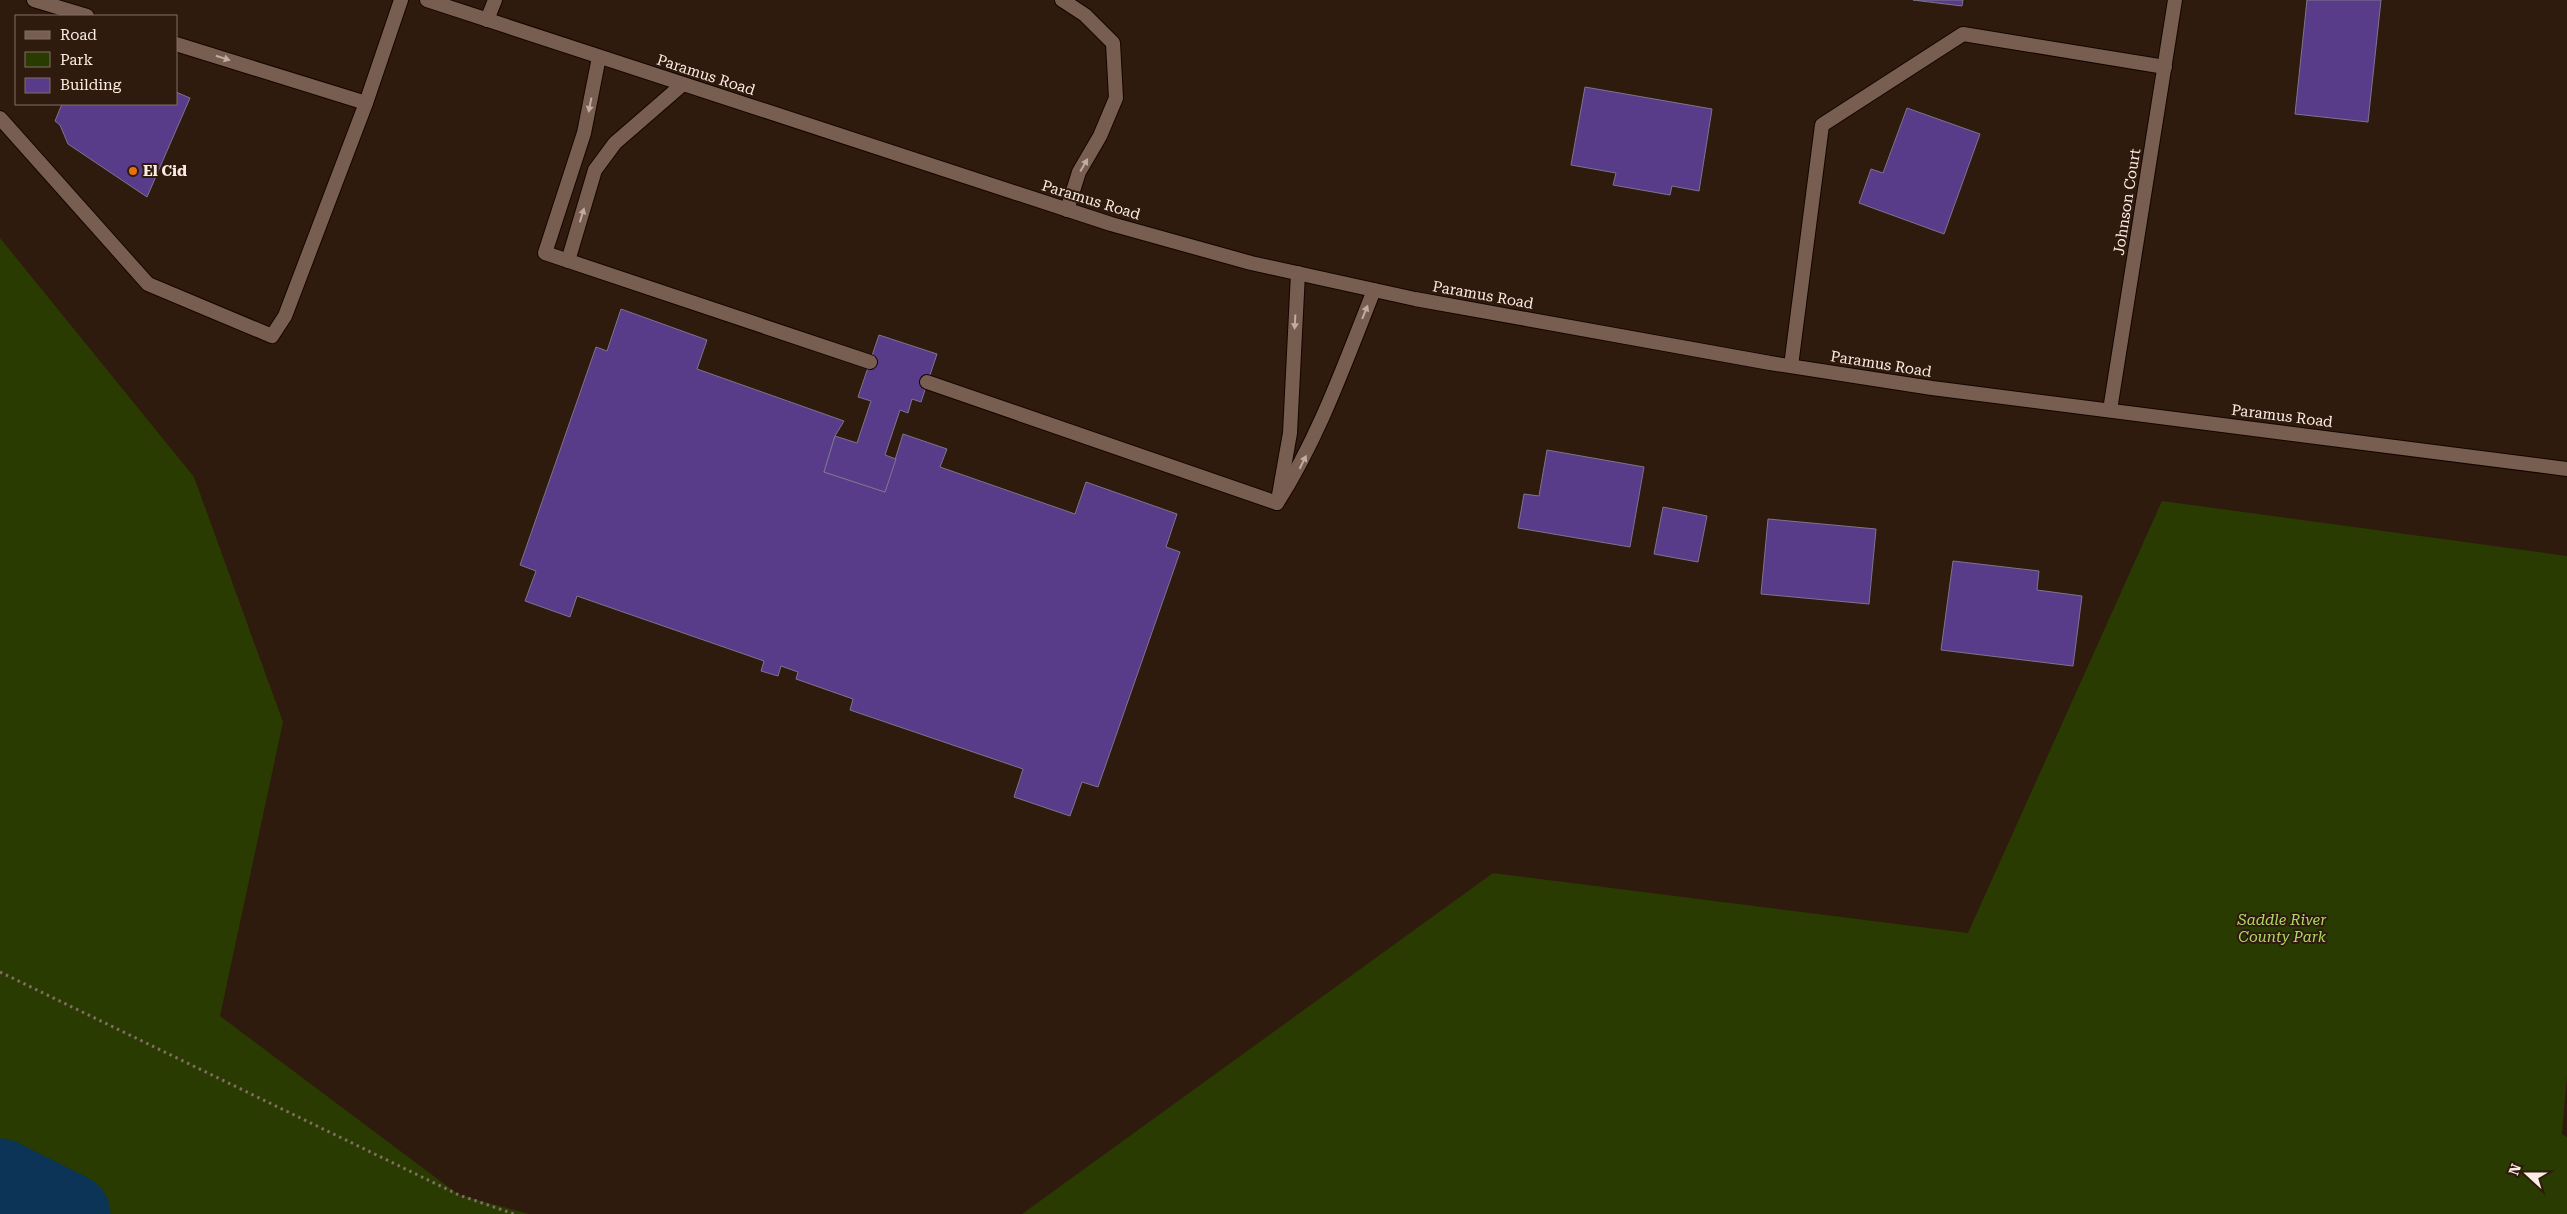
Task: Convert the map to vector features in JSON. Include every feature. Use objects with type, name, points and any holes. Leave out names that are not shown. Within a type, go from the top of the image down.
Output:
[{"type":"main road","points":[[34,0],[84,15]]},
{"type":"main road","points":[[0,118],[148,284],[272,336],[285,316],[366,103],[401,0]]},
{"type":"main road","name":"Paramus Road","points":[[427,0],[1148,235],[1374,290],[1791,366],[1932,388],[2567,467]]},
{"type":"main road","points":[[487,20],[495,0]]},
{"type":"main road","points":[[1062,0],[1085,15],[1113,44],[1116,98],[1100,136],[1079,172],[1067,210]]},
{"type":"main road","name":"Johnson Court","points":[[2110,410],[2175,0]]},
{"type":"main road","points":[[1791,366],[1822,125],[1963,34],[2165,67]]},
{"type":"main road","points":[[178,45],[366,103]]},
{"type":"main road","points":[[599,57],[584,133],[545,253],[870,362]]},
{"type":"main road","points":[[568,261],[595,170],[615,142],[683,84]]},
{"type":"main road","points":[[1277,503],[1290,433],[1298,273]]},
{"type":"main road","points":[[1277,503],[1305,457],[1374,290]]},
{"type":"main road","points":[[927,382],[1277,503]]},
{"type":"path","points":[[0,972],[459,1195],[514,1214]]},
{"type":"green space","points":[[0,238],[194,477],[283,722],[220,1016],[459,1195],[529,1214],[0,1214]]},
{"type":"green space","name":"Saddle River County Park","points":[[2162,501],[2567,556],[2567,1077],[2562,1134],[2567,1137],[2567,1214],[1022,1214],[1493,873],[1968,933]]},
{"type":"building","points":[[1913,0],[1963,0],[1962,6]]},
{"type":"building","points":[[2307,0],[2381,0],[2368,122],[2295,114]]},
{"type":"building","points":[[1585,87],[1712,109],[1699,191],[1672,186],[1670,195],[1613,185],[1616,173],[1571,165]]},
{"type":"building","name":"El Cid","points":[[178,93],[190,98],[147,197],[68,144],[60,125],[55,121],[62,105],[178,105]]},
{"type":"building","points":[[1907,108],[1980,134],[1944,234],[1859,203],[1871,169],[1883,173]]},
{"type":"building","points":[[621,309],[707,340],[697,369],[844,421],[835,436],[824,472],[885,492],[903,434],[947,449],[940,467],[1075,514],[1086,482],[1177,514],[1166,547],[1180,552],[1098,787],[1082,782],[1070,816],[1014,797],[1023,769],[850,710],[853,699],[796,679],[798,672],[781,666],[778,676],[761,671],[764,661],[577,596],[570,617],[525,601],[536,571],[520,565],[596,347],[607,351]]},
{"type":"building","points":[[879,335],[937,354],[921,402],[912,399],[908,413],[900,410],[885,455],[896,459],[885,492],[824,472],[835,436],[857,443],[871,401],[858,397]]},
{"type":"building","points":[[1547,450],[1644,467],[1630,547],[1518,528],[1524,494],[1539,496]]},
{"type":"building","points":[[1663,507],[1707,516],[1698,562],[1654,554]]},
{"type":"building","points":[[1768,519],[1876,529],[1869,604],[1761,594]]},
{"type":"building","points":[[1953,561],[2039,571],[2037,590],[2082,596],[2073,666],[1941,650]]},
{"type":"waterway","points":[[0,1179],[70,1214]]},
{"type":"place","name":"El Cid","points":[[133,171]]}]
